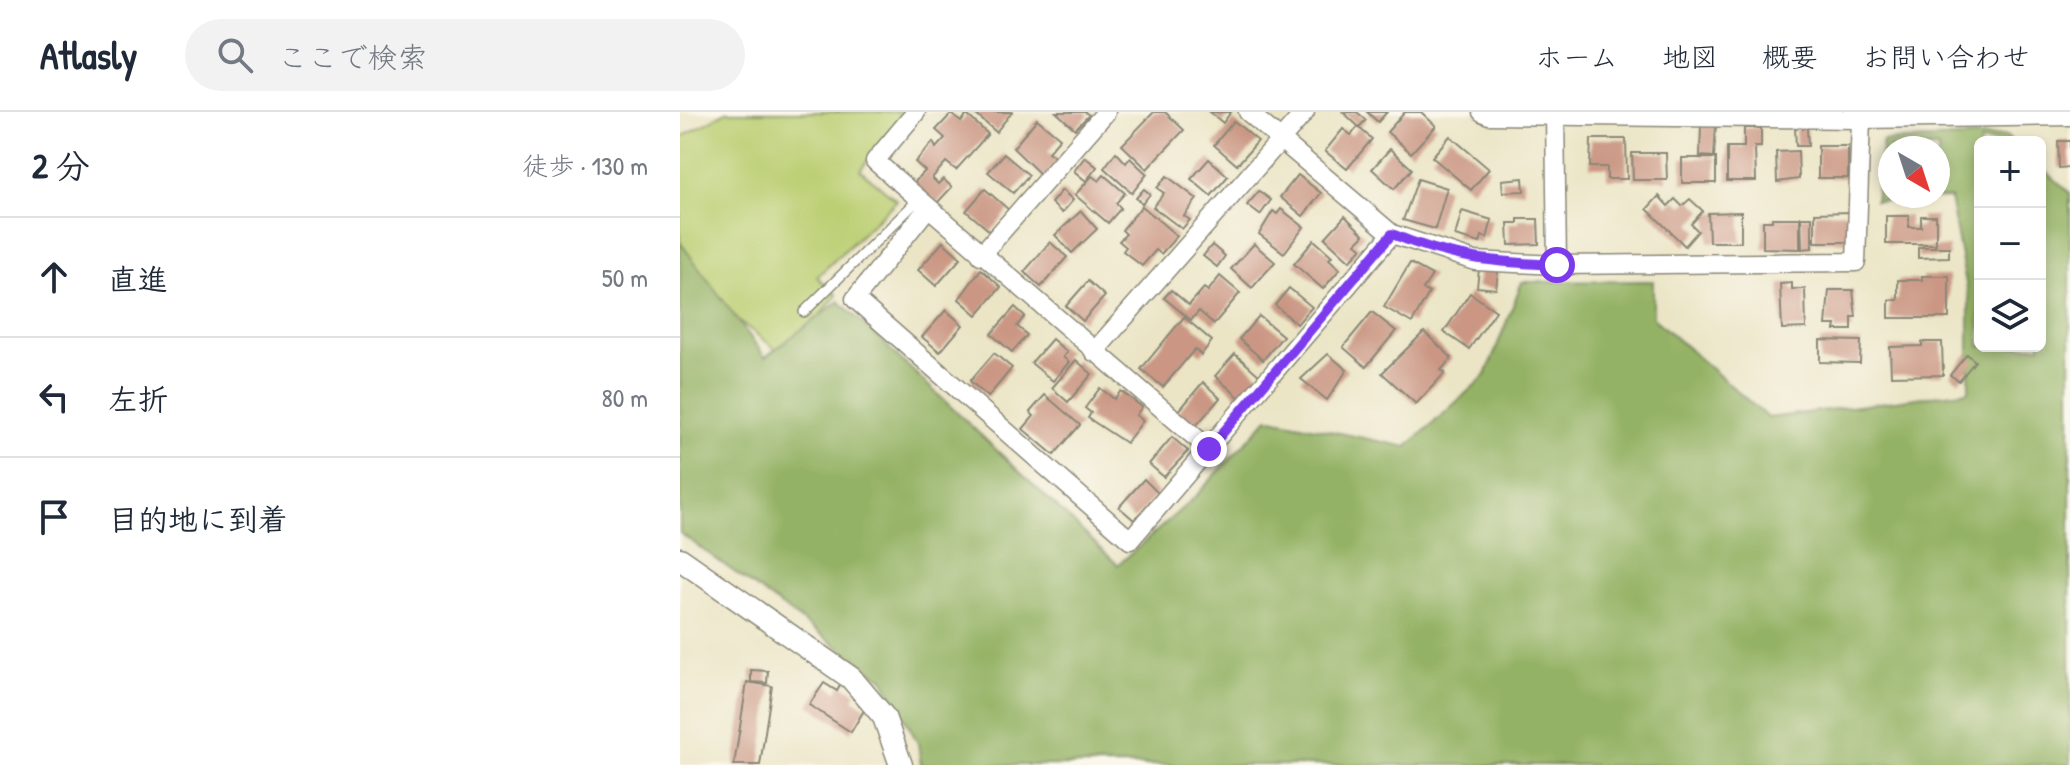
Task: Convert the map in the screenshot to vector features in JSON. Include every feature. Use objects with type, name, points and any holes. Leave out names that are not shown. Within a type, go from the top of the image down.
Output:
[{"type":"street","points":[[916,112],[875,161],[1209,449]]},
{"type":"street","points":[[981,255],[1106,112]]},
{"type":"street","points":[[1248,112],[1392,234],[1424,248],[1475,261],[1557,265],[1856,262],[1861,119]]},
{"type":"street","points":[[1094,352],[1305,112]]},
{"type":"street","points":[[1482,112],[1489,115],[1555,113],[1861,119],[1984,114],[2070,116]]},
{"type":"street","points":[[1555,113],[1557,265]]},
{"type":"street","points":[[923,204],[855,299],[1130,540],[1392,234]]},
{"type":"street","points":[[680,559],[851,678],[884,717],[901,765]]},
{"type":"lane","points":[[804,312],[923,204]]},
{"type":"green space","points":[[726,112],[907,112],[860,170],[897,200],[817,277],[837,295],[785,356],[680,276],[680,138]]},
{"type":"green space","points":[[1974,137],[1974,352],[2046,352],[2046,171],[2070,193],[2070,765],[921,765],[918,743],[884,680],[680,533],[680,242],[765,357],[839,301],[1118,565],[1194,498],[1268,418],[1407,447],[1486,375],[1522,282],[1653,281],[1653,318],[1768,418],[1969,391],[1969,299],[1950,198],[1950,138]]},
{"type":"building","points":[[973,112],[1012,112],[996,132]]},
{"type":"building","points":[[1056,112],[1085,112],[1089,115],[1075,129]]},
{"type":"building","points":[[1154,112],[1165,112],[1184,130],[1147,169],[1122,145]]},
{"type":"building","points":[[1210,112],[1231,112],[1223,123]]},
{"type":"building","points":[[1343,112],[1357,112],[1366,120],[1359,127]]},
{"type":"building","points":[[1367,112],[1387,112],[1378,122]]},
{"type":"building","points":[[1405,112],[1421,112],[1436,126],[1411,153],[1387,132]]},
{"type":"building","points":[[951,114],[961,122],[967,115],[988,134],[956,170],[946,162],[932,178],[938,184],[943,179],[952,187],[937,203],[929,195],[925,199],[911,186],[925,171],[915,162],[933,142],[936,148],[945,138],[936,130]]},
{"type":"building","points":[[1037,119],[1060,138],[1048,152],[1059,160],[1044,178],[1013,148]]},
{"type":"building","points":[[1234,121],[1258,141],[1237,165],[1214,145]]},
{"type":"building","points":[[1701,125],[1716,126],[1714,157],[1700,156]]},
{"type":"building","points":[[1358,127],[1372,139],[1347,169],[1325,151],[1343,129],[1351,135]]},
{"type":"building","points":[[1744,128],[1761,128],[1761,147],[1755,147],[1756,181],[1727,181],[1727,147],[1744,147]]},
{"type":"building","points":[[1795,128],[1807,128],[1808,146],[1796,146]]},
{"type":"building","points":[[1450,136],[1489,169],[1471,190],[1432,157]]},
{"type":"building","points":[[1591,139],[1626,139],[1627,179],[1607,179],[1607,167],[1590,167]]},
{"type":"building","points":[[2058,141],[2070,141],[2070,167],[2059,168]]},
{"type":"building","points":[[1818,146],[1848,146],[1848,178],[1818,178]]},
{"type":"building","points":[[1390,149],[1412,169],[1394,189],[1372,169]]},
{"type":"building","points":[[1798,151],[1799,179],[1777,182],[1776,152]]},
{"type":"building","points":[[1116,152],[1126,163],[1130,158],[1147,174],[1132,193],[1104,168]]},
{"type":"building","points":[[1632,153],[1666,153],[1667,180],[1633,180]]},
{"type":"building","points":[[1004,154],[1029,175],[1013,193],[988,172]]},
{"type":"building","points":[[1085,157],[1097,167],[1086,181],[1074,171]]},
{"type":"building","points":[[1682,158],[1716,158],[1716,183],[1682,183]]},
{"type":"building","points":[[1209,159],[1228,176],[1211,196],[1191,179]]},
{"type":"building","points":[[1104,175],[1125,193],[1116,203],[1121,208],[1108,223],[1075,195],[1092,176],[1099,181]]},
{"type":"building","points":[[1298,175],[1321,193],[1303,216],[1280,197]]},
{"type":"building","points":[[1167,176],[1197,199],[1184,216],[1190,220],[1182,229],[1153,207],[1164,193],[1157,188]]},
{"type":"building","points":[[1523,178],[1524,191],[1503,192],[1502,180]]},
{"type":"building","points":[[1418,179],[1447,188],[1435,229],[1403,220]]},
{"type":"building","points":[[985,189],[1009,210],[991,232],[966,211]]},
{"type":"building","points":[[1144,189],[1150,194],[1142,204],[1136,198]]},
{"type":"building","points":[[1062,190],[1073,200],[1062,213],[1051,203]]},
{"type":"building","points":[[1259,191],[1271,200],[1260,215],[1247,205]]},
{"type":"building","points":[[1659,196],[1668,206],[1675,199],[1682,206],[1690,199],[1703,211],[1691,224],[1698,231],[1685,246],[1647,209]]},
{"type":"building","points":[[1142,206],[1177,236],[1161,254],[1156,250],[1142,266],[1123,251],[1126,247],[1119,241],[1126,234],[1122,230]]},
{"type":"building","points":[[1281,209],[1304,227],[1284,253],[1259,234],[1273,211],[1277,214]]},
{"type":"building","points":[[1081,211],[1097,229],[1072,253],[1055,235]]},
{"type":"building","points":[[1462,211],[1492,220],[1487,238],[1482,236],[1480,243],[1455,236]]},
{"type":"building","points":[[1741,212],[1741,242],[1709,242],[1708,213]]},
{"type":"building","points":[[1850,212],[1850,242],[1815,242],[1815,213]]},
{"type":"building","points":[[1345,216],[1364,235],[1356,243],[1362,248],[1350,261],[1325,238]]},
{"type":"building","points":[[1886,216],[1909,216],[1909,227],[1921,227],[1921,216],[1936,216],[1936,244],[1886,244]]},
{"type":"building","points":[[1801,217],[1812,217],[1812,248],[1802,249]]},
{"type":"building","points":[[1772,218],[1800,218],[1800,249],[1763,248],[1763,221],[1772,221]]},
{"type":"building","points":[[1518,219],[1538,219],[1539,244],[1509,245],[1508,223],[1518,223]]},
{"type":"building","points":[[1314,240],[1332,256],[1329,259],[1340,269],[1323,289],[1294,264]]},
{"type":"building","points":[[943,242],[961,258],[936,286],[918,270]]},
{"type":"building","points":[[1050,242],[1067,257],[1041,287],[1024,272]]},
{"type":"building","points":[[1254,244],[1275,262],[1252,288],[1231,269]]},
{"type":"building","points":[[1212,245],[1225,256],[1217,267],[1203,256]]},
{"type":"building","points":[[1918,247],[1949,247],[1949,257],[1918,258]]},
{"type":"building","points":[[1410,263],[1432,275],[1423,289],[1429,293],[1412,323],[1384,307]]},
{"type":"building","points":[[981,269],[1001,287],[977,315],[959,299]]},
{"type":"building","points":[[1479,269],[1498,271],[1496,289],[1477,287]]},
{"type":"building","points":[[1220,276],[1240,293],[1214,324],[1199,311],[1191,320],[1164,298],[1171,290],[1189,305],[1204,288],[1208,291]]},
{"type":"building","points":[[1922,276],[1949,276],[1949,318],[1889,318],[1889,300],[1898,300],[1898,280],[1922,280]]},
{"type":"building","points":[[1088,281],[1105,296],[1083,321],[1066,306]]},
{"type":"building","points":[[1792,283],[1792,289],[1805,289],[1806,328],[1782,329],[1780,284]]},
{"type":"building","points":[[1289,288],[1312,307],[1297,324],[1275,305]]},
{"type":"building","points":[[1829,290],[1853,290],[1856,317],[1852,317],[1852,330],[1835,330],[1836,325],[1826,325]]},
{"type":"building","points":[[1470,293],[1496,311],[1469,349],[1444,332]]},
{"type":"building","points":[[1015,307],[1025,316],[1017,326],[1027,335],[1012,352],[991,334]]},
{"type":"building","points":[[946,310],[963,325],[940,352],[922,337]]},
{"type":"building","points":[[1372,312],[1396,331],[1366,367],[1343,347]]},
{"type":"building","points":[[1259,316],[1283,336],[1263,360],[1239,339]]},
{"type":"building","points":[[1184,317],[1212,341],[1201,355],[1195,349],[1163,387],[1141,369]]},
{"type":"building","points":[[1424,332],[1452,358],[1441,370],[1445,373],[1416,404],[1382,373]]},
{"type":"building","points":[[1052,339],[1067,352],[1063,357],[1069,362],[1053,381],[1031,363]]},
{"type":"building","points":[[1820,340],[1861,341],[1860,363],[1820,362]]},
{"type":"building","points":[[1922,342],[1942,342],[1943,375],[1891,376],[1890,347],[1922,346]]},
{"type":"building","points":[[994,353],[1012,368],[988,397],[970,381]]},
{"type":"building","points":[[1235,354],[1260,376],[1240,398],[1215,376]]},
{"type":"building","points":[[1328,354],[1347,370],[1327,400],[1301,379]]},
{"type":"building","points":[[1967,354],[1975,361],[1959,381],[1950,375]]},
{"type":"building","points":[[1076,360],[1092,374],[1068,402],[1052,388]]},
{"type":"building","points":[[1203,382],[1220,398],[1195,427],[1178,412]]},
{"type":"building","points":[[1100,388],[1114,399],[1121,391],[1142,407],[1136,415],[1143,421],[1126,443],[1088,418],[1091,413],[1085,408]]},
{"type":"building","points":[[1045,395],[1080,425],[1054,455],[1023,429],[1034,416],[1030,412]]},
{"type":"building","points":[[1172,437],[1188,451],[1164,477],[1149,464]]},
{"type":"building","points":[[1144,479],[1158,493],[1134,520],[1119,507]]},
{"type":"building","points":[[751,670],[768,671],[767,683],[751,682]]},
{"type":"building","points":[[747,682],[772,686],[760,765],[734,765]]},
{"type":"building","points":[[824,683],[837,691],[841,684],[856,693],[853,699],[866,707],[851,732],[809,705]]},
{"type":"route","points":[[1209,449],[1392,234],[1424,248],[1475,261],[1557,265]]}]
